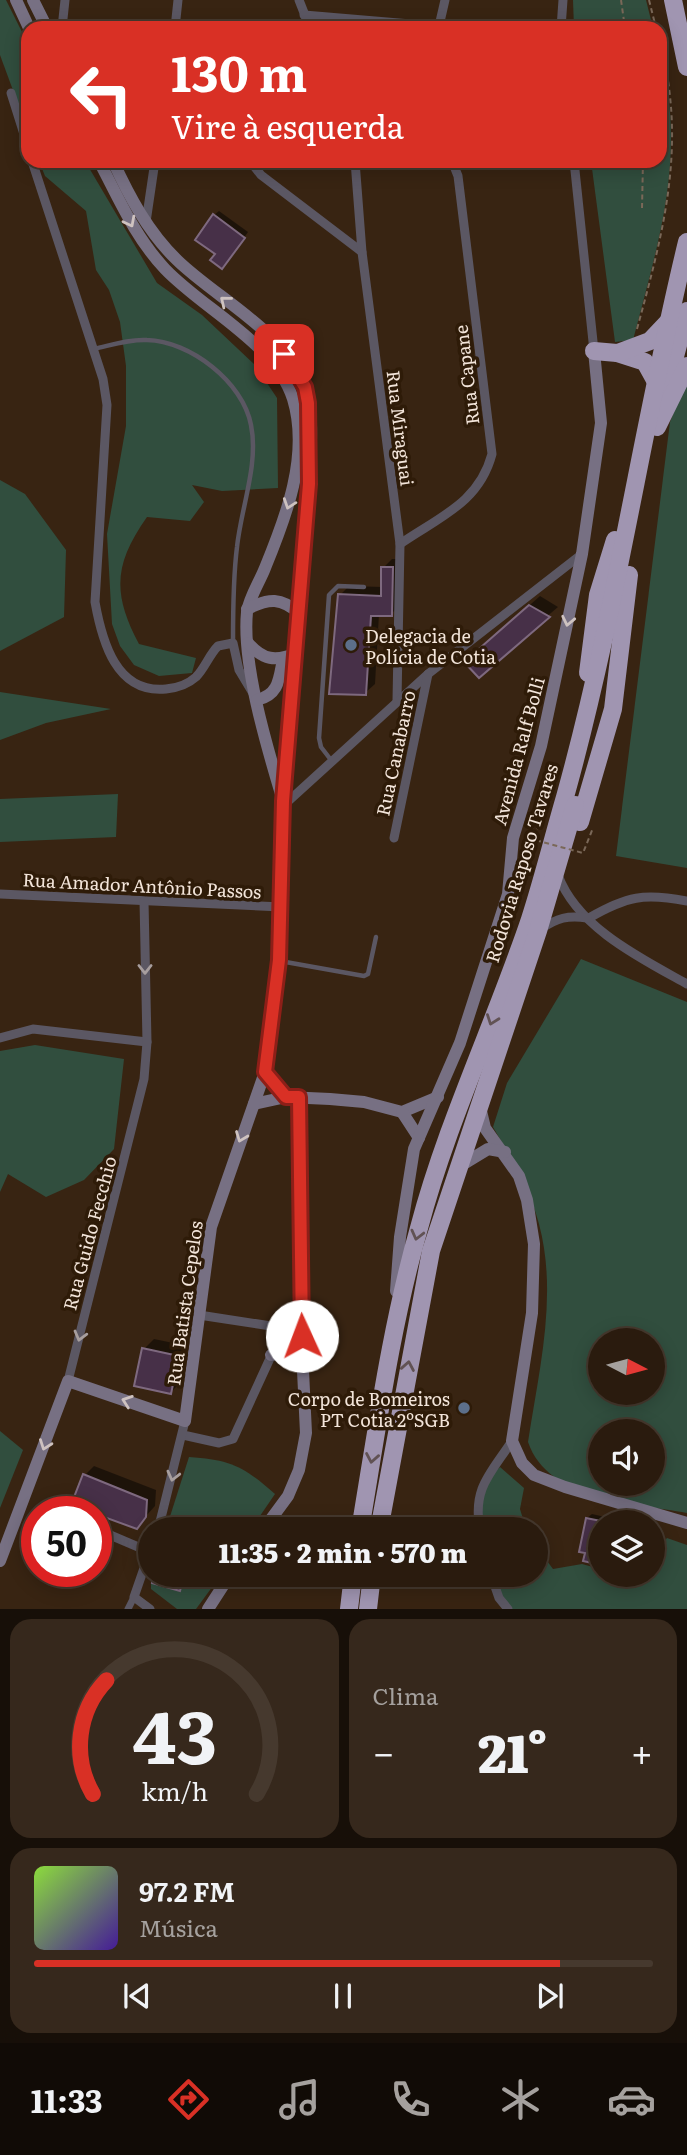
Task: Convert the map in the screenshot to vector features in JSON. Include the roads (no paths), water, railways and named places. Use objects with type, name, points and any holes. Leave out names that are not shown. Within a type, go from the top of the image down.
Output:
[{"type":"highway","points":[[673,0],[687,67]]},
{"type":"highway","points":[[656,382],[687,242]]},
{"type":"highway","name":"Rodovia Raposo Tavares","points":[[381,1517],[431,1251],[559,867],[629,575],[657,427],[687,311]]},
{"type":"highway","points":[[594,351],[625,351],[650,341],[668,322]]},
{"type":"highway","points":[[625,351],[645,362],[653,371],[656,382]]},
{"type":"highway","points":[[657,427],[687,366]]},
{"type":"highway","name":"Rodovia Raposo Tavares","points":[[362,1517],[393,1337],[418,1228],[435,1172],[530,919],[580,739],[598,595],[633,494],[656,382]]},
{"type":"highway","points":[[349,1609],[352,1587]]},
{"type":"highway","points":[[368,1609],[371,1587]]},
{"type":"main road","points":[[16,0],[26,21]]},
{"type":"main road","points":[[33,0],[44,21]]},
{"type":"main road","points":[[103,168],[140,240],[167,271],[282,374],[293,401],[299,435],[293,493],[247,609],[248,642],[257,699],[283,803]]},
{"type":"main road","points":[[116,168],[129,197],[175,258],[266,334],[305,387],[310,456],[297,653],[283,803]]},
{"type":"main road","name":"Avenida Ralf Bolli","points":[[393,1337],[405,1197],[419,1138],[438,1097],[483,980],[508,894],[513,838],[541,746],[582,554],[601,423],[594,351]]},
{"type":"main road","points":[[247,609],[266,600],[277,599],[289,604],[300,614]]},
{"type":"main road","points":[[248,642],[259,656],[282,659],[297,653]]},
{"type":"main road","points":[[257,699],[269,697],[275,691],[282,659]]},
{"type":"main road","name":"Rua Batista Cepelos","points":[[185,1421],[211,1227],[265,1072],[279,960],[283,803]]},
{"type":"main road","points":[[265,1072],[292,1097],[306,1433],[299,1471],[288,1496],[273,1517]]},
{"type":"main road","points":[[254,1104],[292,1097],[364,1102],[402,1112],[438,1097]]},
{"type":"main road","points":[[480,1107],[485,1128],[505,1152],[519,1176],[527,1200],[534,1244],[532,1313],[512,1441],[522,1463],[534,1475],[587,1494],[687,1523]]},
{"type":"main road","points":[[402,1112],[419,1138]]},
{"type":"main road","points":[[460,1166],[488,1149],[505,1152]]},
{"type":"main road","points":[[271,1355],[285,1353],[296,1357],[303,1364]]},
{"type":"main road","points":[[68,1381],[185,1421]]},
{"type":"main road","name":"Rua Guido Fecchio","points":[[0,1561],[68,1381]]},
{"type":"main road","points":[[208,1609],[222,1587]]},
{"type":"street","points":[[63,21],[65,0]]},
{"type":"street","points":[[176,21],[178,0]]},
{"type":"street","points":[[299,0],[307,21]]},
{"type":"street","points":[[440,21],[445,0]]},
{"type":"street","points":[[562,21],[563,0]]},
{"type":"street","points":[[304,15],[378,21]]},
{"type":"street","points":[[176,17],[178,21]]},
{"type":"street","points":[[11,93],[21,125]]},
{"type":"street","points":[[35,168],[103,379],[107,405],[95,601],[108,651],[121,674],[135,684],[157,690],[179,688],[197,676],[218,646],[233,643],[239,670],[257,699]]},
{"type":"street","points":[[146,222],[154,168]]},
{"type":"street","points":[[256,168],[362,252]]},
{"type":"street","name":"Rua Miraguai","points":[[356,168],[362,252],[400,544],[397,700]]},
{"type":"street","name":"Rua Capane","points":[[400,544],[466,500],[486,476],[492,454],[458,176],[455,168]]},
{"type":"street","name":"Avenida Ralf Bolli","points":[[575,168],[594,351]]},
{"type":"street","points":[[283,803],[428,674],[582,554]]},
{"type":"street","name":"Rua Canabarro","points":[[394,838],[428,674]]},
{"type":"street","points":[[559,867],[565,892],[575,907],[622,946],[687,984]]},
{"type":"street","name":"Rua Amador Antônio Passos","points":[[0,894],[282,907]]},
{"type":"street","points":[[538,931],[556,919],[571,916],[589,918],[625,899],[649,894],[687,901]]},
{"type":"street","name":"Rua Guido Fecchio","points":[[68,1381],[133,1133],[144,1079],[147,1042],[144,901]]},
{"type":"street","points":[[0,1038],[33,1029],[147,1042]]},
{"type":"street","points":[[183,1435],[219,1443],[233,1439],[284,1328],[300,1308]]},
{"type":"street","points":[[199,1315],[284,1328]]},
{"type":"street","points":[[161,1517],[185,1421]]},
{"type":"street","points":[[478,1517],[476,1508],[484,1479],[512,1441]]},
{"type":"street","points":[[112,1536],[138,1547]]},
{"type":"street","points":[[128,1609],[138,1586]]},
{"type":"street","points":[[495,1587],[499,1598],[508,1609]]},
{"type":"street","points":[[134,1597],[150,1609]]},
{"type":"lane","points":[[93,349],[129,341],[167,343],[211,366],[244,404],[251,426],[252,452],[237,547],[233,643]]},
{"type":"lane","points":[[332,761],[320,747],[319,738],[329,594],[338,586],[364,587]]},
{"type":"lane","points":[[279,960],[364,976],[368,974],[376,937]]},
{"type":"place","name":"Delegacia de Polícia de Cotia","points":[[351,645]]},
{"type":"place","name":"Corpo de Bomeiros PT Cotia 2ºSGB","points":[[464,1408]]}]
